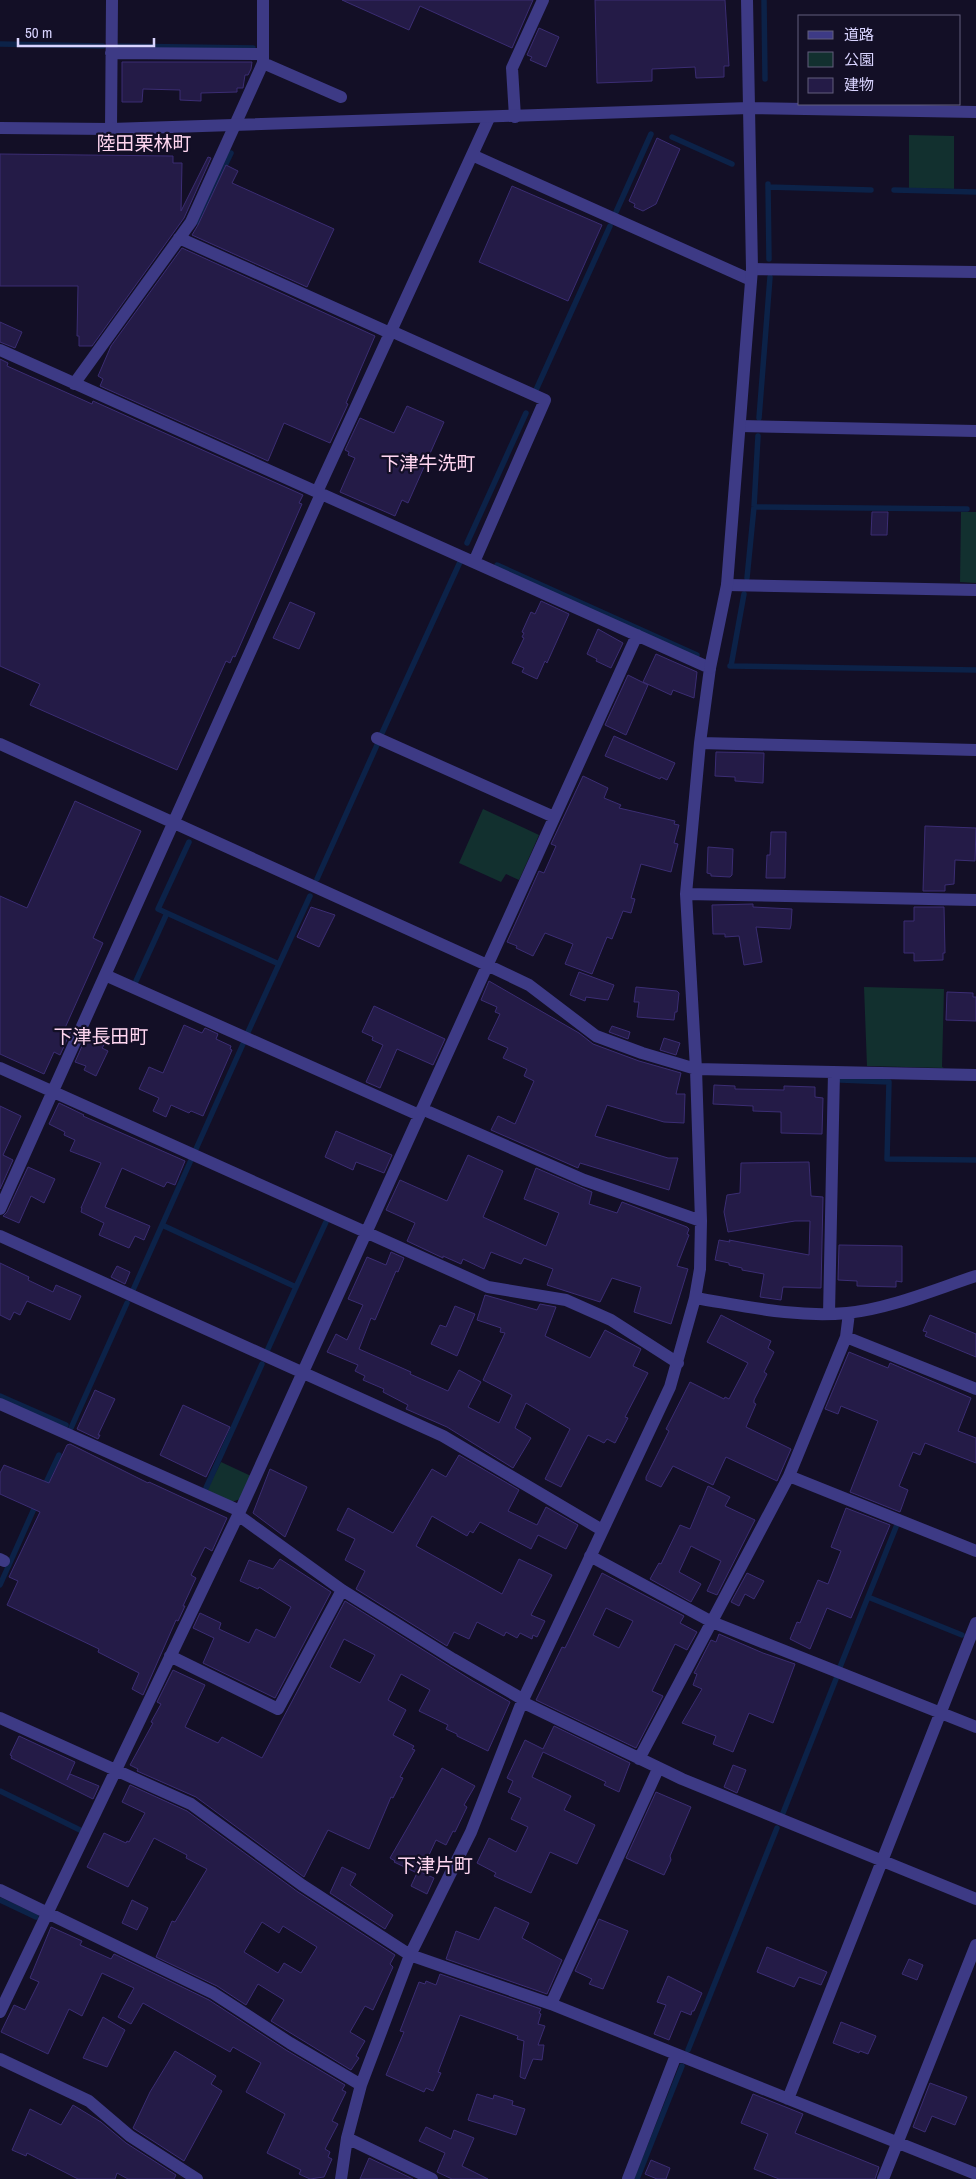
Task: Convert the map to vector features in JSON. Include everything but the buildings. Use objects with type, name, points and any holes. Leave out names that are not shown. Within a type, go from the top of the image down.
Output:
[{"type":"street","points":[[111,129],[112,0]]},
{"type":"street","points":[[74,384],[190,222],[235,125],[263,58],[263,0]]},
{"type":"street","points":[[515,117],[512,68],[543,0]]},
{"type":"street","points":[[341,2179],[348,2138],[361,2086],[410,1955],[471,1832],[523,1701],[670,1387],[695,1298],[700,1269],[701,1221],[696,1069],[686,894],[700,743],[710,668],[727,585],[751,274],[747,0]]},
{"type":"street","points":[[111,54],[263,58],[341,97]]},
{"type":"street","points":[[0,128],[111,129],[749,108],[976,112]]},
{"type":"street","points":[[0,1209],[391,332],[489,118]]},
{"type":"street","points":[[472,155],[751,274],[976,272]]},
{"type":"street","points":[[179,238],[545,400],[474,562]]},
{"type":"street","points":[[0,350],[710,668]]},
{"type":"street","points":[[740,426],[976,431]]},
{"type":"street","points":[[727,585],[976,590]]},
{"type":"street","points":[[0,2012],[239,1513],[637,635]]},
{"type":"street","points":[[377,738],[554,817]]},
{"type":"street","points":[[700,743],[976,750]]},
{"type":"street","points":[[0,744],[174,821],[529,985],[596,1036],[642,1053],[696,1069],[976,1075]]},
{"type":"street","points":[[686,894],[976,900]]},
{"type":"street","points":[[105,975],[421,1112],[584,1180],[701,1221]]},
{"type":"street","points":[[0,1068],[367,1231],[488,1287],[566,1300],[611,1320],[678,1363]]},
{"type":"street","points":[[829,1314],[834,1072]]},
{"type":"street","points":[[0,1236],[302,1374],[444,1436],[602,1530]]},
{"type":"street","points":[[695,1298],[800,1315],[849,1313],[896,1302],[976,1276]]},
{"type":"street","points":[[639,1759],[789,1476],[846,1337],[849,1313]]},
{"type":"street","points":[[846,1337],[976,1389]]},
{"type":"street","points":[[0,1404],[239,1513],[342,1590],[523,1701],[658,1769],[976,1899]]},
{"type":"street","points":[[789,1476],[976,1551]]},
{"type":"street","points":[[590,1556],[712,1622],[976,1727]]},
{"type":"street","points":[[170,1656],[278,1709],[342,1590]]},
{"type":"street","points":[[788,2099],[976,1623]]},
{"type":"street","points":[[0,1718],[191,1804],[302,1885],[410,1955],[552,2004],[976,2174]]},
{"type":"street","points":[[552,2004],[658,1769]]},
{"type":"street","points":[[0,1890],[213,1993],[361,2086]]},
{"type":"street","points":[[883,2179],[976,1945]]},
{"type":"street","points":[[628,2179],[676,2055]]},
{"type":"street","points":[[0,2059],[89,2101],[130,2136],[197,2179]]},
{"type":"street","points":[[348,2138],[432,2179]]},
{"type":"green space","points":[[909,135],[954,136],[954,189],[909,188]]},
{"type":"green space","points":[[961,512],[976,512],[976,583],[960,582]]},
{"type":"green space","points":[[483,809],[539,835],[519,880],[506,874],[501,882],[459,863]]},
{"type":"green space","points":[[864,987],[944,989],[942,1067],[944,1068],[867,1066]]},
{"type":"green space","points":[[221,1462],[251,1476],[240,1499],[232,1502],[207,1490]]},
{"type":"waterway","points":[[764,0],[765,79]]},
{"type":"waterway","points":[[0,44],[103,46]]},
{"type":"waterway","points":[[117,46],[253,48]]},
{"type":"waterway","points":[[616,212],[651,134]]},
{"type":"waterway","points":[[672,137],[732,164]]},
{"type":"waterway","points":[[198,222],[231,153]]},
{"type":"waterway","points":[[768,184],[769,259]]},
{"type":"waterway","points":[[768,187],[871,190]]},
{"type":"waterway","points":[[894,190],[976,192]]},
{"type":"waterway","points":[[536,390],[610,226]]},
{"type":"waterway","points":[[759,418],[770,277]]},
{"type":"waterway","points":[[467,543],[526,413]]},
{"type":"waterway","points":[[747,578],[758,436]]},
{"type":"waterway","points":[[754,507],[967,509]]},
{"type":"waterway","points":[[382,733],[460,562]]},
{"type":"waterway","points":[[497,565],[697,655]]},
{"type":"waterway","points":[[731,666],[744,594]]},
{"type":"waterway","points":[[730,666],[976,670]]},
{"type":"waterway","points":[[317,879],[377,745]]},
{"type":"waterway","points":[[189,842],[158,909],[279,964]]},
{"type":"waterway","points":[[248,1032],[310,896]]},
{"type":"waterway","points":[[136,981],[167,913]]},
{"type":"waterway","points":[[196,1149],[243,1044]]},
{"type":"waterway","points":[[841,1080],[889,1082],[887,1159],[976,1160]]},
{"type":"waterway","points":[[133,1290],[191,1160]]},
{"type":"waterway","points":[[162,1225],[296,1287],[326,1222]]},
{"type":"waterway","points":[[267,1351],[296,1287]]},
{"type":"waterway","points":[[71,1428],[127,1303]]},
{"type":"waterway","points":[[206,1488],[262,1364]]},
{"type":"waterway","points":[[0,1396],[66,1425]]},
{"type":"waterway","points":[[44,1487],[59,1455]]},
{"type":"waterway","points":[[0,1585],[37,1502]]},
{"type":"waterway","points":[[840,1667],[896,1527]]},
{"type":"waterway","points":[[868,1597],[962,1635]]},
{"type":"waterway","points":[[783,1813],[836,1679]]},
{"type":"waterway","points":[[0,1791],[80,1830]]},
{"type":"waterway","points":[[688,2050],[777,1828]]},
{"type":"waterway","points":[[0,1900],[36,1917]]},
{"type":"waterway","points":[[637,2179],[682,2066]]},
{"type":"district","name":"陸田栗林町","points":[[144,143]]},
{"type":"district","name":"下津牛洗町","points":[[428,463]]},
{"type":"district","name":"下津長田町","points":[[101,1036]]},
{"type":"district","name":"下津片町","points":[[435,1865]]}]
